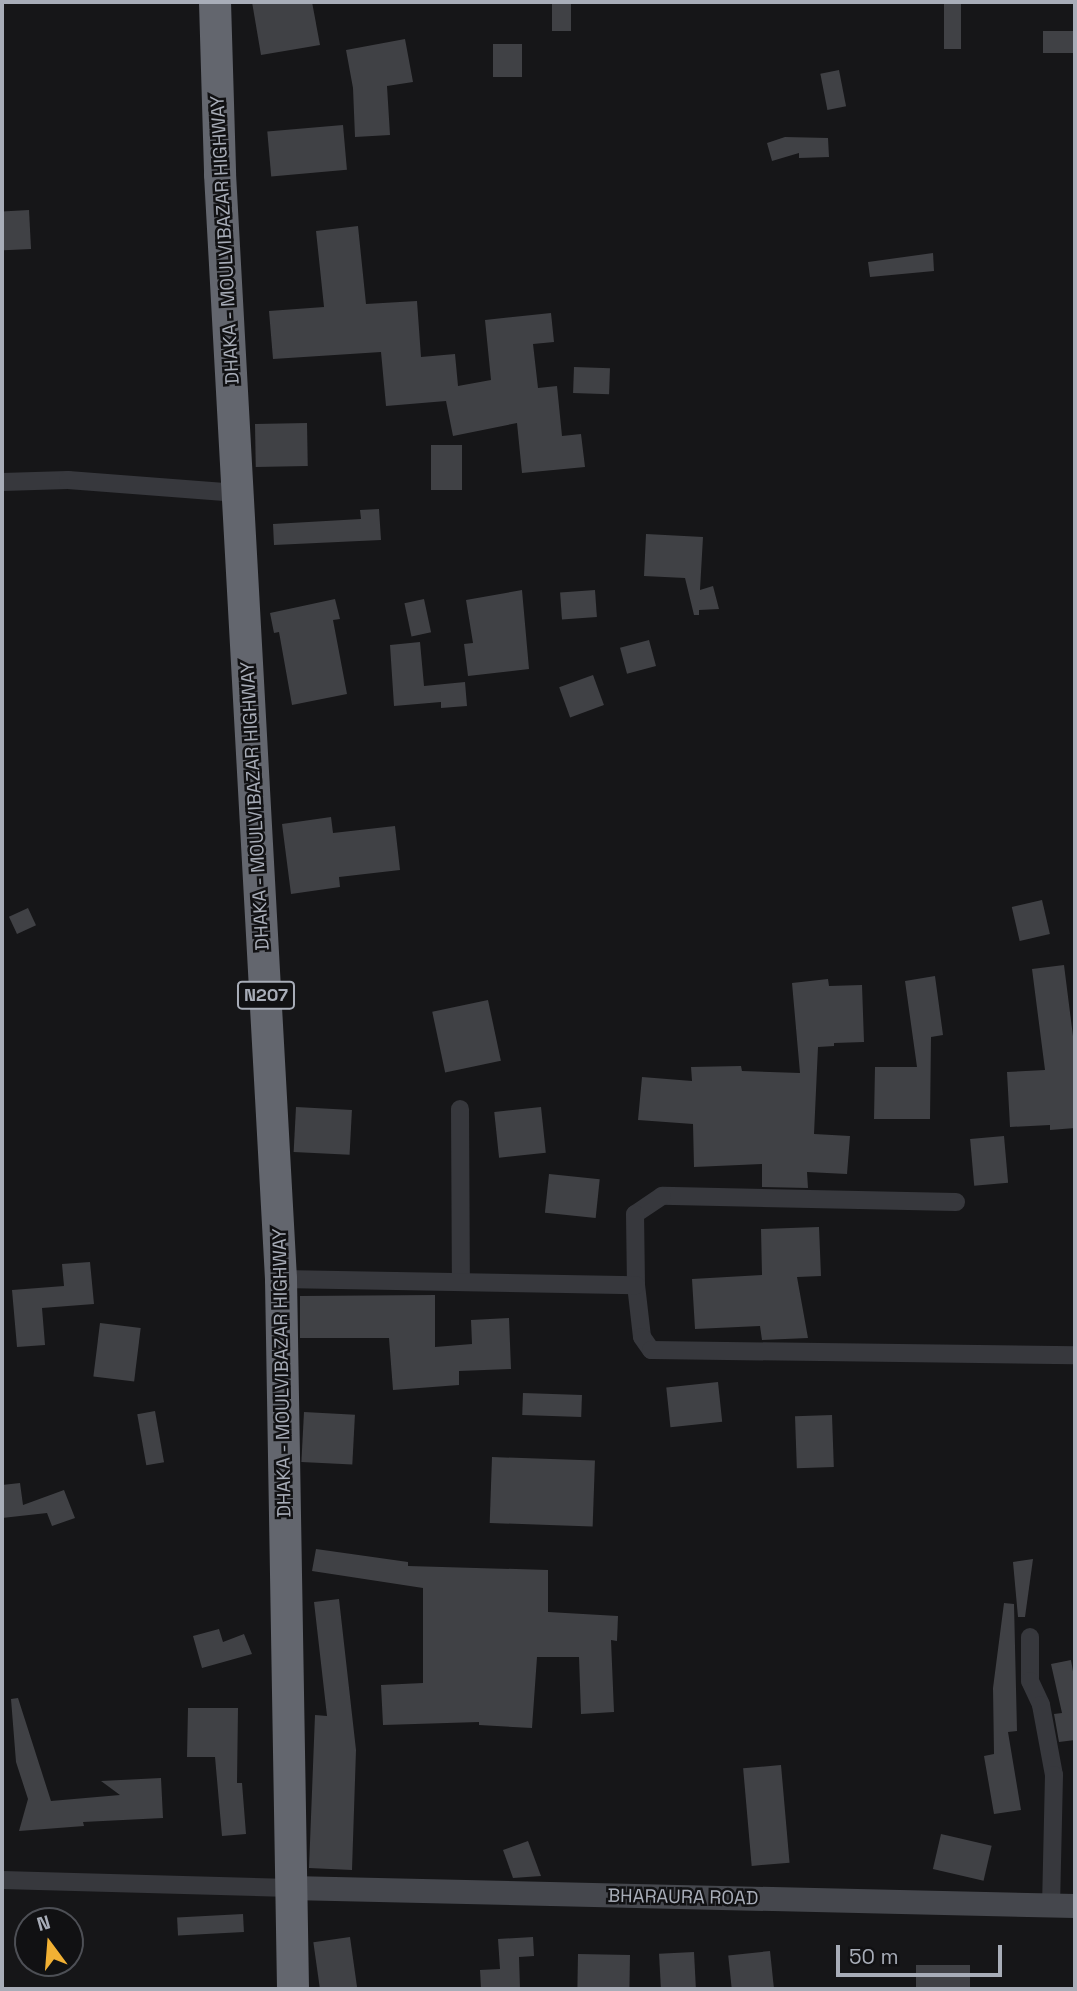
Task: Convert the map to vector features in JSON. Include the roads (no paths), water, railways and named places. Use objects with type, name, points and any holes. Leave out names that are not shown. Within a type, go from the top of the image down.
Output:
[{"type":"highway","name":"DHAKA - MOULVIBAZAR HIGHWAY","points":[[215,2],[220,174],[281,1279],[293,1989]]},
{"type":"main road","name":"BHARAURA ROAD","points":[[291,1888],[1063,1906]]},
{"type":"street","points":[[2,482],[68,480],[238,493]]},
{"type":"street","points":[[460,1110],[461,1280]]},
{"type":"street","points":[[956,1202],[662,1196],[635,1214],[636,1285],[642,1337],[651,1350],[1075,1355]]},
{"type":"street","points":[[281,1279],[636,1285]]},
{"type":"street","points":[[1030,1637],[1030,1681],[1041,1705],[1055,1775],[1063,1906]]},
{"type":"street","points":[[2,1880],[291,1888]]}]
